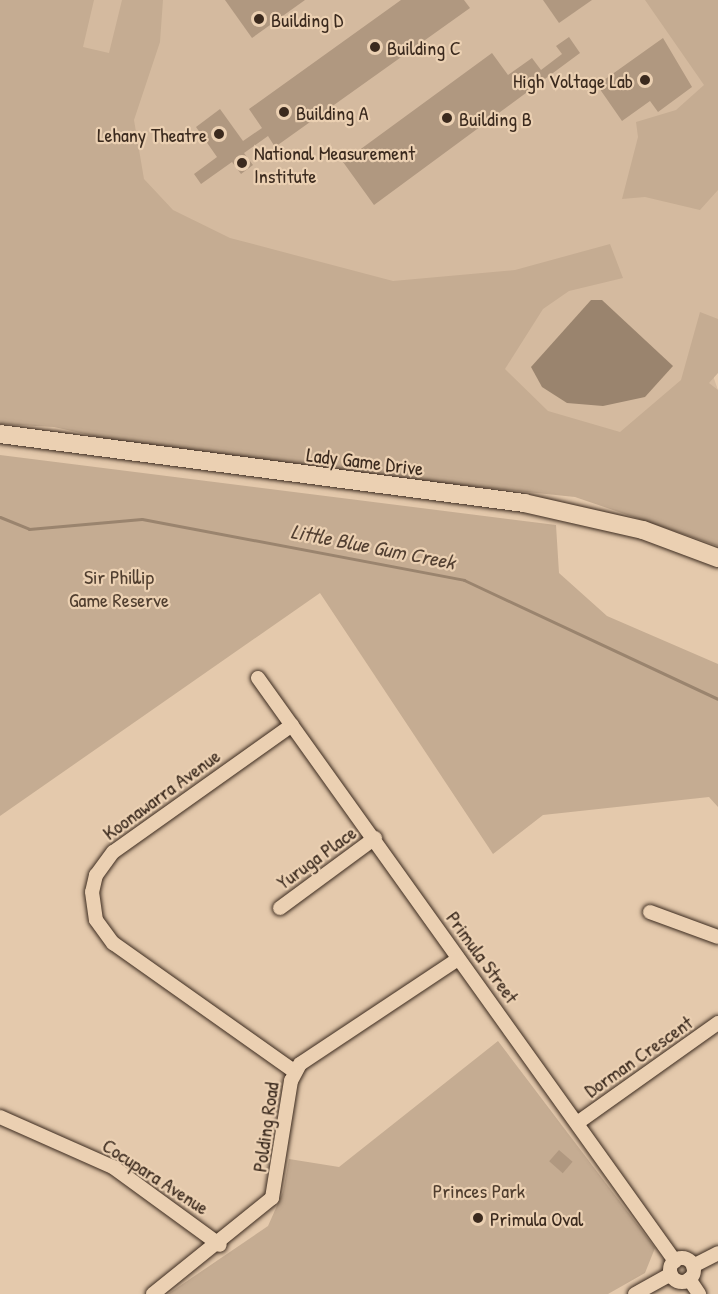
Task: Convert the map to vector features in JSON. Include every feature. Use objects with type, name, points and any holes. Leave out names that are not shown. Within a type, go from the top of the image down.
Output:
[{"type":"main road","name":"Lady Game Drive","points":[[0,434],[524,503],[643,530],[718,558]]},
{"type":"street","name":"Primula Street","points":[[258,678],[375,838],[458,959],[580,1121],[673,1268]]},
{"type":"street","name":"Koonawarra Avenue","points":[[292,725],[113,852],[96,875],[92,901],[100,929],[113,944],[294,1071]]},
{"type":"street","name":"Yuruga Place","points":[[280,908],[375,838]]},
{"type":"street","points":[[650,912],[718,937]]},
{"type":"street","name":"Polding Road","points":[[153,1294],[220,1245],[272,1198],[294,1071],[458,959]]},
{"type":"street","name":"Dorman Crescent","points":[[580,1121],[718,1023]]},
{"type":"street","name":"Cocupara Avenue","points":[[0,1117],[113,1167],[220,1245]]},
{"type":"street","points":[[673,1268],[679,1281],[718,1253]]},
{"type":"street","points":[[635,1294],[684,1258],[699,1294]]},
{"type":"shaded area","name":"National Measurement Institute","points":[[19,0],[718,0],[718,368],[712,373],[718,390],[718,542],[553,484],[246,436],[0,40]]},
{"type":"shaded area","points":[[591,300],[602,300],[673,366],[645,397],[603,406],[567,403],[542,387],[531,367]]},
{"type":"green space","points":[[0,0],[94,0],[83,47],[109,53],[122,0],[163,0],[160,42],[134,120],[144,179],[173,210],[230,238],[393,281],[515,270],[610,244],[623,278],[569,291],[543,309],[505,369],[548,411],[620,432],[681,380],[700,312],[718,319],[718,373],[709,383],[718,390],[718,546],[575,497],[187,457],[54,427],[0,424]]},
{"type":"green space","points":[[645,0],[718,0],[718,190],[700,210],[645,197],[622,199],[638,137],[636,122],[676,110],[704,85]]},
{"type":"green space","name":"Sir Phillip Game Reserve","points":[[0,455],[556,525],[559,573],[607,616],[718,664],[718,807],[709,797],[543,815],[493,854],[320,593],[0,816]]},
{"type":"green space","name":"Princes Park","points":[[498,1041],[655,1248],[645,1273],[608,1294],[168,1294],[268,1226],[283,1192],[289,1159],[339,1167]]},
{"type":"building","name":"Building D","points":[[225,0],[305,0],[252,38]]},
{"type":"building","name":"Building C","points":[[401,0],[464,0],[470,8],[275,147],[268,136],[244,153],[253,165],[241,174],[232,162],[201,184],[194,174],[217,157],[196,127],[220,109],[243,141],[262,128],[249,109]]},
{"type":"building","points":[[543,0],[592,0],[559,23]]},
{"type":"building","name":"Building B","points":[[569,37],[580,53],[374,205],[343,162],[492,53],[508,75],[532,58],[541,70],[562,54],[556,46]]},
{"type":"building","name":"High Voltage Lab","points":[[663,38],[692,87],[658,112],[650,101],[622,121],[597,85]]},
{"type":"building","points":[[559,1150],[573,1162],[563,1173],[549,1161]]},
{"type":"waterway","name":"Little Blue Gum Creek","points":[[0,517],[29,529],[142,519],[464,580],[718,699]]},
{"type":"place","name":"Building D","points":[[259,19]]},
{"type":"place","name":"Building C","points":[[375,47]]},
{"type":"place","name":"High Voltage Lab","points":[[645,80]]},
{"type":"place","name":"Building A","points":[[284,112]]},
{"type":"place","name":"Building B","points":[[447,118]]},
{"type":"place","name":"Lehany Theatre","points":[[219,134]]},
{"type":"place","name":"National Measurement Institute","points":[[242,163]]},
{"type":"place","name":"Primula Oval","points":[[478,1218]]}]
